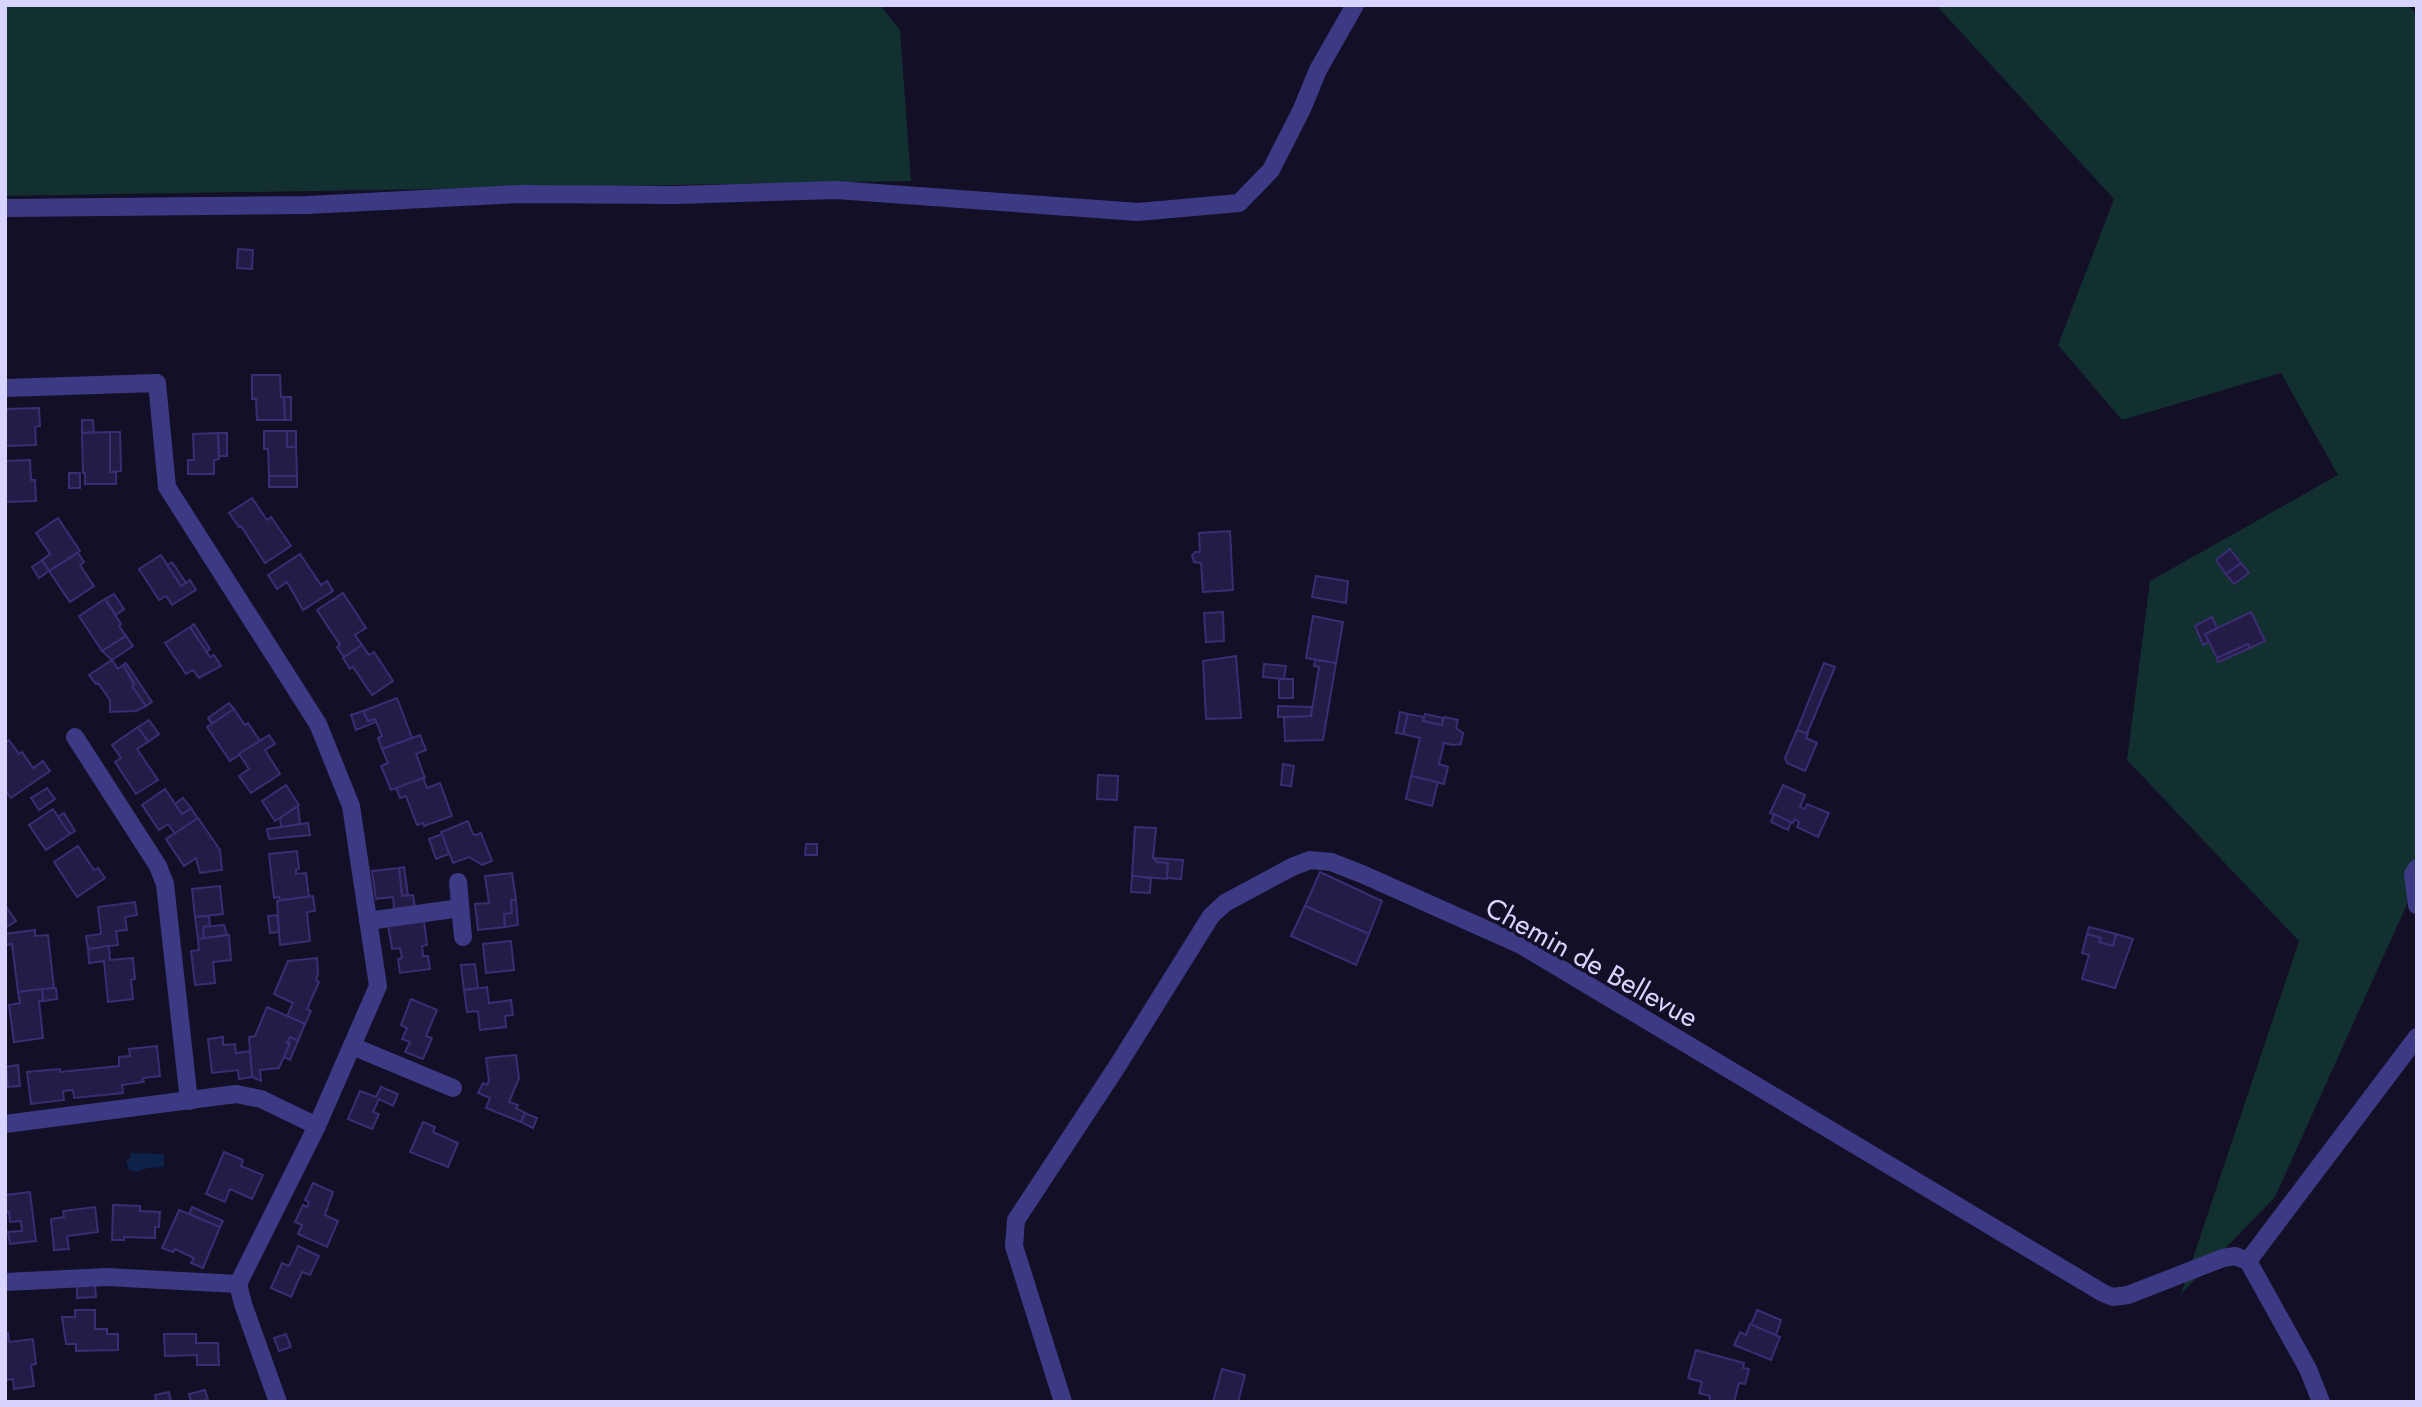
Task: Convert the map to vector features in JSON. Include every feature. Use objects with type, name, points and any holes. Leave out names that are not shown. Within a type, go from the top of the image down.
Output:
[{"type":"street","points":[[5,208],[308,205],[519,194],[676,195],[836,190],[1138,212],[1239,203],[1271,170],[1302,109],[1318,70],[1355,5]]},
{"type":"street","points":[[5,388],[157,383],[167,487],[318,724],[351,806],[378,986],[317,1126],[238,1284],[278,1402]]},
{"type":"street","points":[[75,737],[158,866],[165,884],[189,1101]]},
{"type":"street","name":"Chemin de Bellevue","points":[[1063,1402],[1014,1246],[1016,1220],[1212,916],[1225,903],[1310,860],[1331,862],[1351,870],[1521,945],[2103,1293],[2113,1297],[2128,1295],[2235,1255],[2248,1261]]},
{"type":"street","points":[[2417,868],[2413,874],[2417,905]]},
{"type":"street","points":[[458,882],[464,937]]},
{"type":"street","points":[[368,921],[460,908]]},
{"type":"street","points":[[2321,1402],[2308,1369],[2248,1261],[2417,1037]]},
{"type":"street","points":[[352,1046],[453,1088]]},
{"type":"street","points":[[5,1124],[236,1094],[261,1099],[317,1126]]},
{"type":"street","points":[[5,1282],[106,1277],[238,1284]]},
{"type":"green space","points":[[5,5],[880,5],[900,30],[911,181],[5,196]]},
{"type":"green space","points":[[1936,5],[2408,5],[2417,15],[2417,882],[2275,1197],[2181,1294],[2299,941],[2127,760],[2150,581],[2338,475],[2281,373],[2122,420],[2058,345],[2114,199]]},
{"type":"water","points":[[131,1153],[164,1154],[164,1167],[137,1172],[129,1170],[126,1161]]},
{"type":"building","points":[[238,249],[253,250],[252,269],[237,268]]},
{"type":"building","points":[[252,375],[280,375],[285,420],[257,420],[256,399],[252,399]]},
{"type":"building","points":[[284,397],[291,397],[291,420],[285,420]]},
{"type":"building","points":[[39,408],[40,426],[35,427],[36,445],[5,446],[5,409]]},
{"type":"building","points":[[82,420],[93,420],[94,432],[82,433]]},
{"type":"building","points":[[264,431],[287,431],[287,447],[296,447],[297,476],[269,476]]},
{"type":"building","points":[[287,431],[296,431],[296,447],[287,447]]},
{"type":"building","points":[[110,432],[120,432],[121,471],[110,472]]},
{"type":"building","points":[[110,432],[110,472],[116,472],[116,484],[85,484],[82,433]]},
{"type":"building","points":[[218,433],[219,459],[214,460],[214,474],[188,474],[188,460],[194,460],[193,434]]},
{"type":"building","points":[[218,433],[227,433],[227,456],[219,456]]},
{"type":"building","points":[[30,460],[36,501],[5,502],[5,461]]},
{"type":"building","points":[[69,473],[80,473],[80,488],[69,488]]},
{"type":"building","points":[[269,476],[297,476],[297,487],[269,487]]},
{"type":"building","points":[[252,498],[267,520],[271,517],[291,546],[265,563],[241,526],[239,527],[229,513]]},
{"type":"building","points":[[58,518],[80,551],[49,571],[42,560],[50,554],[36,533]]},
{"type":"building","points":[[1230,531],[1233,590],[1203,592],[1201,563],[1194,562],[1192,556],[1195,552],[1200,552],[1199,533]]},
{"type":"building","points":[[2230,549],[2241,563],[2226,574],[2216,560]]},
{"type":"building","points":[[78,553],[84,562],[80,565],[94,586],[70,602],[49,571]]},
{"type":"building","points":[[300,554],[321,585],[327,581],[333,591],[303,610],[287,582],[277,589],[268,575]]},
{"type":"building","points":[[161,555],[181,586],[190,580],[196,590],[172,605],[166,596],[159,600],[139,569]]},
{"type":"building","points":[[42,560],[49,571],[39,578],[32,567]]},
{"type":"building","points":[[172,562],[186,583],[181,586],[167,565]]},
{"type":"building","points":[[2241,563],[2249,573],[2234,584],[2226,574]]},
{"type":"building","points":[[1316,576],[1348,581],[1346,603],[1312,597]]},
{"type":"building","points":[[343,593],[366,628],[355,635],[362,645],[344,657],[337,647],[340,645],[317,610]]},
{"type":"building","points":[[114,594],[124,609],[116,615],[105,599]]},
{"type":"building","points":[[105,599],[126,636],[102,651],[79,616]]},
{"type":"building","points":[[1223,612],[1224,641],[1206,642],[1204,613]]},
{"type":"building","points":[[2251,612],[2265,641],[2250,648],[2248,644],[2217,658],[2205,634]]},
{"type":"building","points":[[1313,616],[1343,622],[1336,663],[1306,658]]},
{"type":"building","points":[[2212,617],[2217,628],[2205,634],[2209,642],[2203,645],[2195,626]]},
{"type":"building","points":[[194,624],[210,649],[206,652],[190,627]]},
{"type":"building","points":[[190,627],[210,657],[214,655],[221,666],[199,678],[193,670],[186,674],[165,643]]},
{"type":"building","points":[[126,636],[133,646],[112,660],[102,651]]},
{"type":"building","points":[[2248,644],[2250,648],[2218,662],[2217,658]]},
{"type":"building","points":[[362,645],[369,655],[374,652],[393,681],[372,695],[353,667],[350,669],[343,658]]},
{"type":"building","points":[[1236,656],[1241,718],[1206,719],[1203,661]]},
{"type":"building","points":[[112,660],[118,669],[123,665],[146,706],[136,711],[110,712],[110,700],[89,675]]},
{"type":"building","points":[[1315,660],[1336,663],[1323,740],[1285,741],[1284,717],[1311,716],[1319,667],[1314,666]]},
{"type":"building","points":[[126,663],[152,702],[146,706],[132,686],[135,684],[123,665]]},
{"type":"building","points":[[1824,663],[1835,667],[1807,734],[1797,730]]},
{"type":"building","points":[[1264,664],[1286,666],[1284,679],[1263,677]]},
{"type":"building","points":[[1279,679],[1293,679],[1293,698],[1279,698]]},
{"type":"building","points":[[397,698],[412,738],[382,749],[378,738],[382,736],[375,719],[368,721],[363,711]]},
{"type":"building","points":[[229,703],[234,709],[212,724],[208,718]]},
{"type":"building","points":[[1278,706],[1312,707],[1311,716],[1278,717]]},
{"type":"building","points":[[234,709],[260,741],[230,761],[207,727]]},
{"type":"building","points":[[363,711],[368,721],[375,719],[376,722],[356,730],[351,715]]},
{"type":"building","points":[[1400,712],[1408,714],[1403,734],[1396,733]]},
{"type":"building","points":[[1408,714],[1442,725],[1444,717],[1458,720],[1456,728],[1463,733],[1461,744],[1444,743],[1439,764],[1448,767],[1444,784],[1411,776],[1420,738],[1403,734]]},
{"type":"building","points":[[1425,714],[1443,718],[1442,725],[1423,721]]},
{"type":"building","points":[[149,720],[159,734],[148,742],[138,727]]},
{"type":"building","points":[[138,727],[148,742],[137,749],[158,780],[136,794],[115,762],[121,758],[112,745]]},
{"type":"building","points":[[1797,730],[1808,734],[1806,738],[1817,743],[1805,771],[1787,763],[1785,758]]},
{"type":"building","points":[[269,735],[275,744],[265,750],[280,774],[251,793],[239,776],[249,769],[239,754]]},
{"type":"building","points":[[420,735],[426,750],[416,754],[425,778],[391,790],[381,766],[388,763],[382,749]]},
{"type":"building","points":[[9,740],[33,768],[43,761],[50,771],[11,798],[5,790],[5,743]]},
{"type":"building","points":[[1283,764],[1294,766],[1291,786],[1281,785]]},
{"type":"building","points":[[1098,775],[1118,776],[1117,800],[1097,799]]},
{"type":"building","points":[[1411,776],[1438,782],[1432,806],[1406,799]]},
{"type":"building","points":[[423,778],[427,788],[440,783],[452,816],[424,826],[423,823],[417,825],[406,796],[400,798],[396,788]]},
{"type":"building","points":[[286,785],[299,805],[275,821],[262,801]]},
{"type":"building","points":[[1783,785],[1805,795],[1800,807],[1805,809],[1807,804],[1829,813],[1818,837],[1797,827],[1799,822],[1795,819],[1793,823],[1770,813]]},
{"type":"building","points":[[47,788],[55,799],[39,810],[31,798]]},
{"type":"building","points":[[165,789],[182,814],[191,808],[198,819],[175,834],[168,824],[159,830],[142,805]]},
{"type":"building","points":[[183,798],[191,808],[182,814],[175,804]]},
{"type":"building","points":[[298,806],[300,824],[281,827],[280,818]]},
{"type":"building","points":[[53,809],[70,834],[46,850],[29,825]]},
{"type":"building","points":[[64,813],[75,831],[70,834],[58,817]]},
{"type":"building","points":[[1774,814],[1791,822],[1788,830],[1771,822]]},
{"type":"building","points":[[198,818],[220,850],[222,870],[200,873],[196,858],[184,866],[166,839]]},
{"type":"building","points":[[468,821],[473,834],[481,833],[492,861],[482,865],[469,857],[453,863],[441,832]]},
{"type":"building","points":[[308,823],[310,835],[269,839],[267,829]]},
{"type":"building","points":[[1135,827],[1156,828],[1153,858],[1157,862],[1168,863],[1167,879],[1132,876]]},
{"type":"building","points":[[442,834],[449,854],[436,859],[429,839]]},
{"type":"building","points":[[806,844],[817,844],[817,855],[805,855]]},
{"type":"building","points":[[78,846],[94,870],[98,868],[105,878],[77,897],[54,862]]},
{"type":"building","points":[[297,851],[299,869],[296,874],[306,873],[309,897],[280,900],[279,897],[274,898],[269,854]]},
{"type":"building","points":[[1153,858],[1183,860],[1181,879],[1167,878],[1168,863],[1157,862]]},
{"type":"building","points":[[404,867],[408,895],[402,896],[399,868]]},
{"type":"building","points":[[399,868],[402,896],[413,895],[415,907],[394,909],[393,897],[376,899],[372,871]]},
{"type":"building","points":[[1320,872],[1382,901],[1369,934],[1305,906]]},
{"type":"building","points":[[512,873],[516,900],[511,900],[512,913],[504,914],[505,927],[478,930],[475,904],[489,903],[485,876]]},
{"type":"building","points":[[1132,876],[1151,878],[1150,893],[1131,892]]},
{"type":"building","points":[[220,886],[223,914],[195,917],[192,889]]},
{"type":"building","points":[[313,896],[315,911],[307,912],[310,941],[280,945],[277,901]]},
{"type":"building","points":[[511,900],[516,900],[518,925],[505,927],[504,914],[512,913]]},
{"type":"building","points":[[135,902],[137,915],[125,917],[127,930],[116,931],[118,945],[88,949],[86,936],[101,934],[98,907]]},
{"type":"building","points":[[5,905],[16,921],[5,928]]},
{"type":"building","points":[[1305,906],[1369,934],[1356,965],[1291,936]]},
{"type":"building","points":[[277,915],[279,932],[270,933],[268,916]]},
{"type":"building","points":[[209,916],[210,926],[203,927],[204,938],[198,939],[195,917]]},
{"type":"building","points":[[424,921],[427,945],[422,946],[423,956],[428,956],[430,969],[400,973],[400,948],[392,949],[388,925]]},
{"type":"building","points":[[224,925],[227,935],[204,938],[203,927]]},
{"type":"building","points":[[2089,927],[2116,934],[2113,946],[2099,942],[2101,938],[2087,934]]},
{"type":"building","points":[[35,930],[35,936],[48,935],[54,988],[18,992],[12,944],[5,945],[5,934]]},
{"type":"building","points":[[2087,934],[2101,938],[2099,942],[2113,946],[2116,934],[2133,939],[2115,988],[2082,979],[2089,955],[2082,953]]},
{"type":"building","points":[[229,935],[231,960],[213,962],[215,983],[195,985],[191,951],[199,950],[198,939]]},
{"type":"building","points":[[511,941],[514,970],[486,973],[483,944]]},
{"type":"building","points":[[109,946],[110,960],[133,958],[133,999],[108,1002],[104,961],[89,963],[88,949]]},
{"type":"building","points":[[317,958],[316,980],[319,982],[307,1009],[311,1011],[305,1024],[287,1016],[293,1003],[274,994],[288,961]]},
{"type":"building","points":[[475,964],[478,988],[464,990],[461,965]]},
{"type":"building","points":[[487,987],[489,1003],[511,1000],[513,1015],[505,1016],[506,1027],[480,1030],[478,1011],[467,1012],[464,990]]},
{"type":"building","points":[[56,988],[57,999],[43,1001],[42,989]]},
{"type":"building","points":[[42,989],[43,1001],[39,1001],[43,1038],[14,1042],[9,1005],[20,1003],[18,992]]},
{"type":"building","points":[[411,999],[437,1010],[426,1036],[432,1038],[423,1059],[405,1052],[410,1042],[402,1039],[407,1028],[401,1025]]},
{"type":"building","points":[[267,1007],[305,1024],[298,1041],[290,1037],[279,1068],[260,1070],[261,1081],[252,1077],[249,1037],[255,1036]]},
{"type":"building","points":[[223,1037],[223,1045],[235,1044],[236,1053],[250,1051],[252,1077],[239,1079],[238,1070],[212,1073],[208,1039]]},
{"type":"building","points":[[290,1037],[298,1041],[290,1060],[284,1057]]},
{"type":"building","points":[[157,1046],[160,1076],[143,1078],[144,1082],[122,1085],[123,1093],[74,1098],[73,1090],[63,1091],[64,1100],[31,1104],[27,1072],[60,1069],[60,1072],[119,1066],[119,1057],[130,1056],[129,1049]]},
{"type":"building","points":[[516,1055],[519,1078],[509,1102],[518,1105],[516,1108],[525,1113],[521,1122],[486,1108],[490,1098],[478,1093],[483,1083],[487,1085],[489,1081],[486,1058]]},
{"type":"building","points":[[18,1065],[20,1086],[8,1087],[6,1067]]},
{"type":"building","points":[[381,1087],[398,1094],[393,1106],[379,1099],[373,1112],[379,1114],[372,1129],[348,1119],[360,1091],[376,1097]]},
{"type":"building","points":[[525,1113],[537,1118],[533,1128],[521,1122]]},
{"type":"building","points":[[423,1122],[435,1127],[433,1132],[458,1143],[448,1167],[410,1152]]},
{"type":"building","points":[[224,1152],[243,1160],[241,1166],[263,1175],[252,1199],[230,1189],[225,1202],[206,1194]]},
{"type":"building","points":[[313,1183],[333,1192],[325,1215],[338,1221],[327,1247],[298,1234],[302,1225],[295,1222],[303,1205],[307,1207],[309,1202],[305,1200]]},
{"type":"building","points":[[30,1192],[36,1241],[10,1244],[8,1232],[22,1231],[21,1221],[10,1222],[9,1212],[5,1212],[5,1195]]},
{"type":"building","points":[[113,1205],[140,1206],[140,1211],[160,1212],[155,1238],[124,1237],[124,1240],[112,1240]]},
{"type":"building","points":[[95,1207],[98,1232],[67,1236],[69,1249],[54,1250],[51,1219],[64,1217],[63,1211]]},
{"type":"building","points":[[192,1207],[223,1221],[220,1227],[189,1214]]},
{"type":"building","points":[[179,1210],[220,1227],[203,1268],[191,1263],[194,1258],[175,1249],[173,1252],[162,1248]]},
{"type":"building","points":[[298,1246],[319,1256],[310,1275],[302,1272],[291,1297],[271,1288],[282,1263],[289,1266]]},
{"type":"building","points":[[77,1285],[95,1285],[96,1297],[77,1298]]},
{"type":"building","points":[[75,1310],[95,1310],[95,1329],[107,1329],[107,1334],[118,1334],[118,1350],[76,1351],[76,1344],[66,1344],[62,1317],[75,1317]]},
{"type":"building","points":[[1757,1310],[1781,1320],[1776,1335],[1751,1325]]},
{"type":"building","points":[[1750,1324],[1780,1337],[1771,1360],[1734,1345],[1740,1332],[1746,1335]]},
{"type":"building","points":[[5,1333],[8,1333],[9,1342],[33,1339],[36,1364],[31,1365],[34,1386],[14,1389],[13,1379],[5,1380]]},
{"type":"building","points":[[164,1334],[196,1334],[196,1343],[218,1343],[219,1365],[197,1365],[197,1355],[165,1356]]},
{"type":"building","points":[[286,1334],[291,1347],[279,1351],[274,1338]]},
{"type":"building","points":[[1696,1350],[1744,1363],[1743,1368],[1749,1369],[1745,1384],[1739,1383],[1734,1402],[1709,1402],[1710,1396],[1699,1393],[1702,1382],[1688,1378]]},
{"type":"building","points":[[1222,1369],[1245,1375],[1238,1402],[1213,1402]]},
{"type":"building","points":[[205,1390],[208,1400],[191,1402],[189,1394]]},
{"type":"building","points":[[169,1392],[171,1402],[150,1402],[156,1400],[155,1395]]}]
